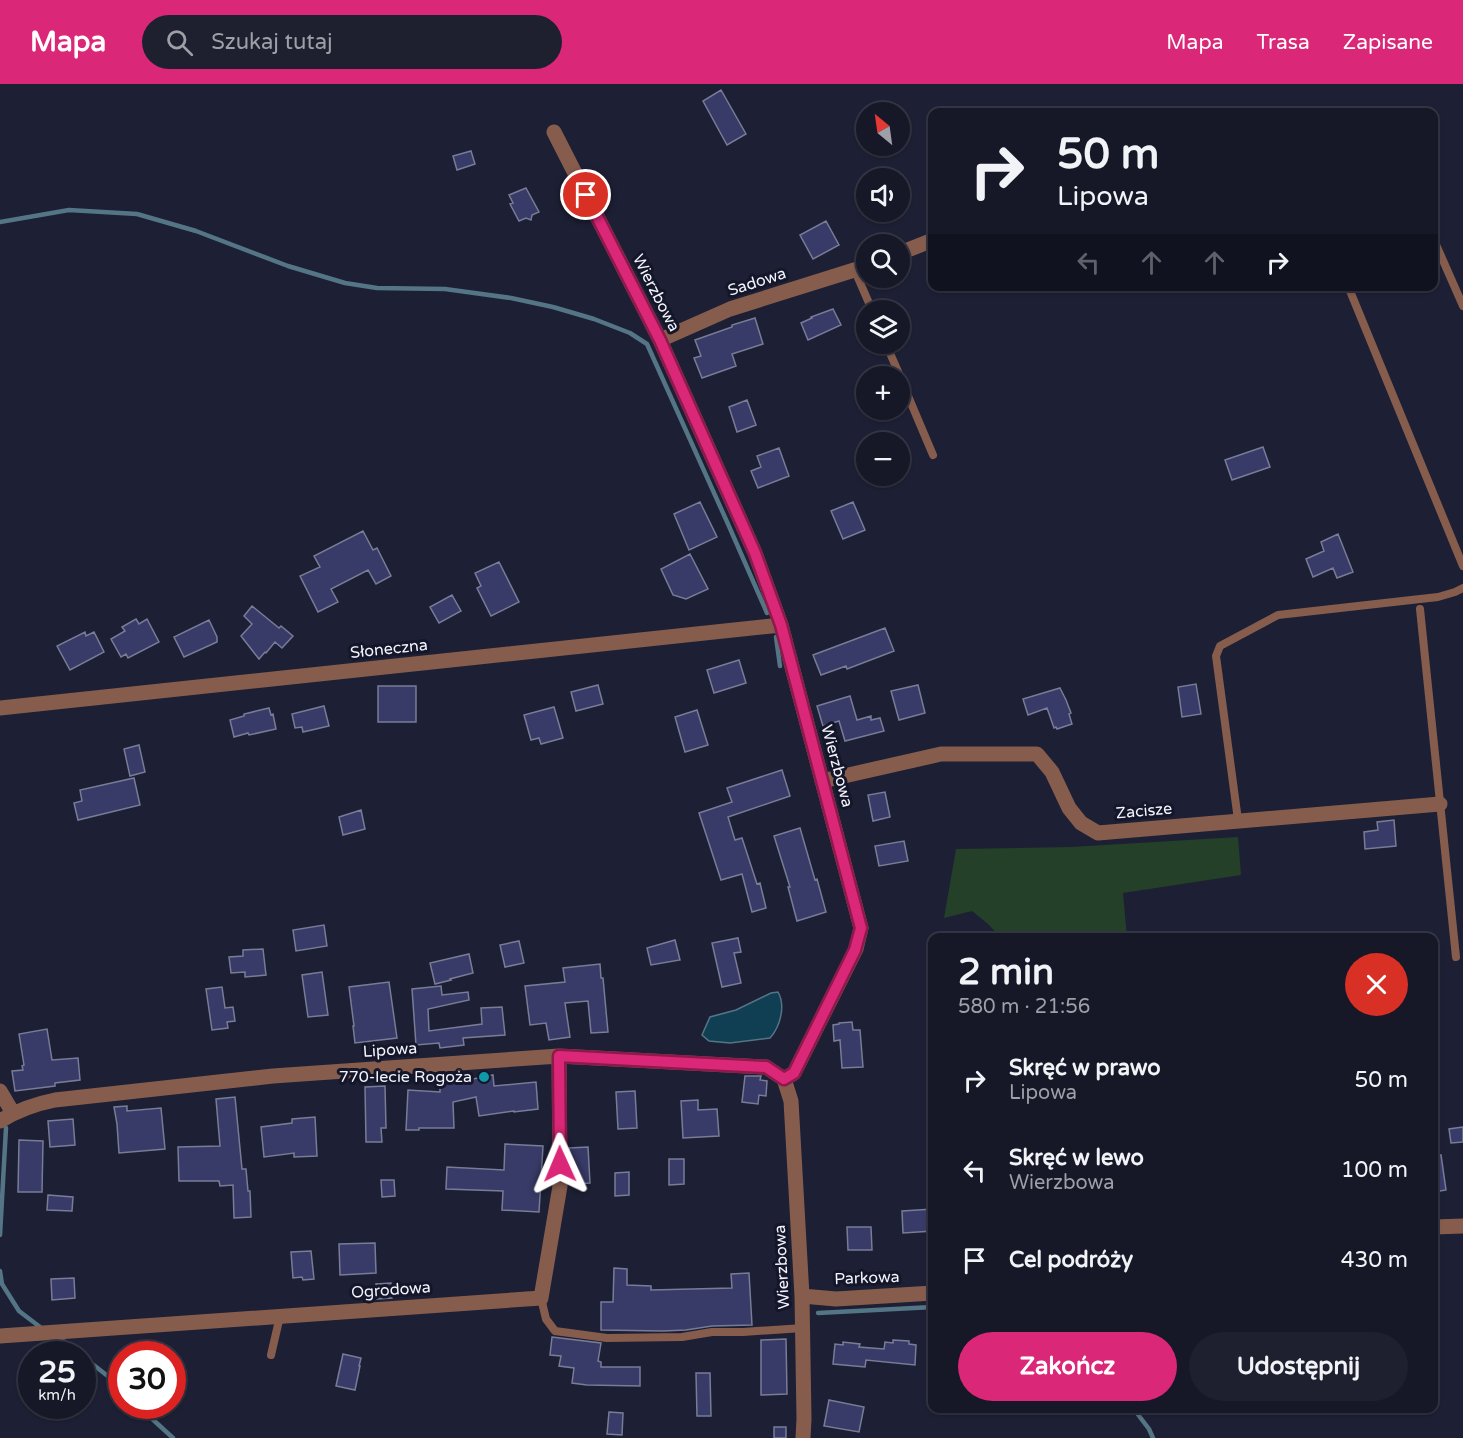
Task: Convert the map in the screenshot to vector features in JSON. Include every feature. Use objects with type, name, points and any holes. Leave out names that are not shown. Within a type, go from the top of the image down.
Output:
[{"type":"street","name":"Wierzbowa","points":[[554,132],[660,340],[755,553],[781,625],[861,928],[855,950],[794,1073],[784,1079],[791,1101],[802,1296],[803,1438]]},
{"type":"street","points":[[910,249],[928,242]]},
{"type":"street","name":"Sadowa","points":[[660,340],[730,309],[856,270]]},
{"type":"street","name":"Słoneczna","points":[[0,708],[781,625]]},
{"type":"street","name":"Zacisze","points":[[822,781],[941,754],[1036,754],[1052,772],[1069,808],[1081,823],[1098,833],[1440,804]]},
{"type":"street","points":[[541,1298],[560,1186],[559,1056]]},
{"type":"street","name":"Lipowa","points":[[6,1117],[32,1105],[55,1100],[227,1081],[559,1056],[766,1067],[784,1079]]},
{"type":"street","points":[[0,1091],[6,1117]]},
{"type":"street","points":[[1438,1227],[1463,1226]]},
{"type":"street","name":"Parkowa","points":[[802,1296],[836,1299],[928,1293]]},
{"type":"street","name":"Ogrodowa","points":[[0,1336],[541,1298]]},
{"type":"lane","points":[[1438,249],[1463,306]]},
{"type":"lane","points":[[1350,291],[1463,566]]},
{"type":"lane","points":[[910,401],[933,455]]},
{"type":"lane","points":[[1238,820],[1216,656],[1220,646],[1278,615],[1438,597],[1463,588]]},
{"type":"lane","points":[[1420,609],[1456,957]]},
{"type":"lane","points":[[541,1298],[546,1319],[555,1331],[608,1338],[682,1336],[712,1332],[802,1328]]},
{"type":"lane","points":[[271,1354],[280,1316]]},
{"type":"green space","points":[[1238,837],[1241,875],[1123,893],[1127,933],[996,933],[972,911],[944,918],[956,849],[1071,847]]},
{"type":"water","points":[[778,992],[782,1004],[781,1016],[770,1038],[730,1043],[709,1041],[702,1035],[710,1017],[736,1010],[771,993]]},
{"type":"building","points":[[721,90],[746,134],[727,145],[703,101]]},
{"type":"building","points":[[471,151],[475,164],[457,170],[453,156]]},
{"type":"building","points":[[526,188],[539,212],[532,215],[531,220],[526,218],[519,221],[510,204],[513,203],[509,195]]},
{"type":"building","points":[[826,221],[839,245],[813,259],[800,235]]},
{"type":"building","points":[[833,309],[841,325],[808,340],[801,323]]},
{"type":"building","points":[[755,318],[763,344],[732,354],[736,366],[702,378],[694,358],[701,356],[695,340]]},
{"type":"building","points":[[747,400],[756,425],[737,432],[729,407]]},
{"type":"building","points":[[1263,447],[1270,467],[1232,480],[1225,460]]},
{"type":"building","points":[[779,448],[789,476],[758,488],[751,471],[761,467],[757,456]]},
{"type":"building","points":[[700,502],[717,537],[689,550],[674,514]]},
{"type":"building","points":[[853,502],[865,530],[843,539],[831,511]]},
{"type":"building","points":[[363,531],[373,550],[377,548],[391,576],[376,584],[368,570],[331,589],[338,602],[318,612],[300,576],[320,567],[314,556]]},
{"type":"building","points":[[1338,534],[1353,572],[1337,578],[1333,568],[1313,577],[1306,559],[1324,551],[1321,542]]},
{"type":"building","points":[[690,554],[708,589],[686,599],[673,595],[661,569]]},
{"type":"building","points":[[499,562],[519,602],[491,616],[477,588],[481,586],[475,573]]},
{"type":"building","points":[[452,595],[461,611],[439,623],[430,607]]},
{"type":"building","points":[[252,606],[279,628],[281,626],[293,636],[282,648],[275,642],[259,659],[241,636],[252,624],[244,616]]},
{"type":"building","points":[[136,619],[139,624],[147,619],[159,642],[128,658],[126,654],[121,657],[111,639],[125,631],[122,627]]},
{"type":"building","points":[[209,620],[217,642],[184,657],[174,637]]},
{"type":"building","points":[[885,628],[894,651],[847,669],[846,666],[821,675],[813,655]]},
{"type":"building","points":[[85,632],[86,636],[94,632],[104,652],[70,670],[57,646]]},
{"type":"building","points":[[739,660],[746,683],[714,693],[707,670]]},
{"type":"building","points":[[1196,684],[1201,714],[1182,717],[1178,687]]},
{"type":"building","points":[[598,685],[603,704],[576,711],[571,692]]},
{"type":"building","points":[[918,685],[925,713],[899,720],[891,691]]},
{"type":"building","points":[[378,686],[416,686],[416,722],[378,722]]},
{"type":"building","points":[[1060,688],[1071,713],[1069,714],[1072,724],[1054,728],[1047,708],[1028,715],[1023,699]]},
{"type":"building","points":[[850,696],[857,720],[871,716],[871,720],[880,718],[884,731],[845,741],[839,721],[823,726],[817,706]]},
{"type":"building","points":[[324,706],[329,726],[303,732],[302,727],[295,728],[292,714]]},
{"type":"building","points":[[554,707],[563,738],[541,744],[539,738],[531,740],[524,715]]},
{"type":"building","points":[[269,708],[271,715],[273,714],[276,729],[234,737],[230,720]]},
{"type":"building","points":[[697,710],[708,745],[685,752],[675,717]]},
{"type":"building","points":[[139,745],[145,772],[130,776],[124,749]]},
{"type":"building","points":[[782,770],[790,796],[728,817],[735,840],[742,838],[757,884],[760,883],[766,908],[752,912],[742,874],[721,880],[699,813],[732,802],[727,788]]},
{"type":"building","points":[[134,778],[140,805],[78,820],[74,803],[82,801],[80,790]]},
{"type":"building","points":[[885,792],[890,817],[873,821],[868,795]]},
{"type":"building","points":[[361,810],[365,829],[343,835],[339,817]]},
{"type":"building","points":[[1394,820],[1396,846],[1365,849],[1364,832],[1378,830],[1377,822]]},
{"type":"building","points":[[800,828],[826,912],[797,921],[788,887],[790,887],[774,836]]},
{"type":"building","points":[[904,841],[908,861],[879,866],[875,846]]},
{"type":"building","points":[[324,925],[327,946],[296,951],[293,930]]},
{"type":"building","points":[[738,938],[741,952],[734,953],[741,983],[722,987],[712,943]]},
{"type":"building","points":[[675,940],[680,960],[651,965],[647,948]]},
{"type":"building","points":[[519,941],[524,963],[505,967],[500,945]]},
{"type":"building","points":[[263,949],[266,975],[245,977],[245,972],[231,973],[229,957],[243,956],[243,950]]},
{"type":"building","points":[[469,954],[473,973],[435,984],[430,963]]},
{"type":"building","points":[[600,964],[608,1032],[591,1033],[588,1001],[565,1003],[570,1037],[549,1040],[546,1023],[530,1025],[525,986],[565,982],[563,968]]},
{"type":"building","points":[[322,972],[328,1015],[308,1017],[302,975]]},
{"type":"building","points":[[389,982],[397,1038],[355,1043],[349,987]]},
{"type":"building","points":[[441,986],[442,995],[468,992],[469,1000],[428,1009],[429,1031],[482,1024],[481,1008],[502,1007],[505,1035],[463,1038],[464,1045],[440,1048],[439,1043],[416,1045],[412,989]]},
{"type":"building","points":[[222,987],[225,1008],[233,1007],[235,1021],[227,1022],[228,1028],[212,1030],[206,989]]},
{"type":"building","points":[[852,1022],[853,1030],[860,1030],[863,1067],[842,1068],[840,1040],[834,1041],[833,1025]]},
{"type":"building","points":[[47,1029],[52,1060],[78,1058],[80,1080],[15,1091],[12,1071],[23,1070],[24,1065],[19,1034]]},
{"type":"building","points":[[493,1075],[494,1086],[536,1082],[538,1109],[479,1116],[476,1097],[453,1102],[454,1128],[406,1130],[408,1090],[440,1092],[440,1083]]},
{"type":"building","points":[[745,1076],[761,1076],[760,1080],[767,1081],[766,1096],[759,1095],[758,1104],[742,1102]]},
{"type":"building","points":[[385,1086],[386,1128],[381,1128],[382,1142],[366,1142],[365,1087]]},
{"type":"building","points":[[635,1091],[637,1128],[618,1129],[616,1092]]},
{"type":"building","points":[[235,1097],[242,1169],[246,1169],[251,1217],[234,1218],[233,1185],[220,1186],[219,1181],[179,1181],[178,1147],[220,1146],[216,1099]]},
{"type":"building","points":[[698,1100],[698,1110],[717,1109],[719,1136],[683,1138],[681,1101]]},
{"type":"building","points":[[127,1106],[127,1111],[161,1108],[165,1149],[119,1153],[114,1107]]},
{"type":"building","points":[[315,1117],[317,1156],[294,1157],[294,1153],[264,1157],[261,1127],[292,1123],[292,1119]]},
{"type":"building","points":[[73,1119],[75,1145],[50,1147],[48,1121]]},
{"type":"building","points":[[1463,1127],[1463,1142],[1451,1143],[1449,1129]]},
{"type":"building","points":[[19,1140],[43,1141],[42,1192],[18,1192]]},
{"type":"building","points":[[505,1144],[543,1146],[539,1212],[502,1210],[503,1191],[446,1189],[447,1167],[504,1170]]},
{"type":"building","points":[[588,1147],[590,1183],[576,1184],[575,1175],[570,1175],[569,1148]]},
{"type":"building","points":[[1438,1155],[1441,1155],[1446,1190],[1438,1191]]},
{"type":"building","points":[[669,1159],[684,1159],[684,1184],[669,1185]]},
{"type":"building","points":[[629,1172],[629,1195],[615,1196],[615,1173]]},
{"type":"building","points":[[381,1180],[394,1180],[395,1196],[382,1197]]},
{"type":"building","points":[[48,1195],[73,1197],[72,1211],[47,1210]]},
{"type":"building","points":[[928,1209],[928,1231],[903,1233],[902,1211]]},
{"type":"building","points":[[847,1227],[871,1227],[872,1250],[848,1250]]},
{"type":"building","points":[[375,1243],[376,1273],[340,1275],[339,1244]]},
{"type":"building","points":[[311,1251],[314,1279],[293,1278],[291,1252]]},
{"type":"building","points":[[614,1268],[627,1269],[627,1285],[651,1286],[651,1290],[732,1288],[731,1274],[749,1273],[752,1325],[663,1331],[601,1330],[601,1302],[613,1302]]},
{"type":"building","points":[[74,1278],[75,1298],[52,1300],[51,1279]]},
{"type":"building","points":[[391,1283],[392,1298],[377,1299],[376,1284]]},
{"type":"building","points":[[552,1337],[601,1343],[598,1361],[601,1362],[601,1367],[640,1367],[640,1386],[572,1383],[574,1368],[559,1366],[561,1356],[550,1355]]},
{"type":"building","points":[[786,1339],[787,1394],[761,1395],[761,1340]]},
{"type":"building","points":[[893,1340],[909,1341],[909,1344],[916,1345],[915,1365],[866,1360],[865,1367],[833,1364],[835,1344],[843,1345],[843,1342],[860,1344],[859,1347],[884,1349],[885,1342],[893,1343]]},
{"type":"building","points":[[343,1354],[361,1358],[355,1390],[336,1386]]},
{"type":"building","points":[[696,1373],[710,1373],[711,1416],[697,1416]]},
{"type":"building","points":[[829,1400],[864,1407],[859,1432],[824,1426]]},
{"type":"building","points":[[609,1412],[623,1413],[622,1435],[607,1434]]},
{"type":"building","points":[[774,1427],[786,1427],[786,1438],[774,1438]]},
{"type":"waterway","points":[[0,222],[69,210],[137,214],[196,231],[288,266],[345,283],[377,288],[445,289],[511,298],[594,319],[630,333],[647,344],[767,613]]},
{"type":"waterway","points":[[776,637],[780,666]]},
{"type":"waterway","points":[[0,1235],[6,1128]]},
{"type":"waterway","points":[[0,1271],[2,1284],[19,1311],[40,1327]]},
{"type":"waterway","points":[[818,1313],[928,1307]]},
{"type":"waterway","points":[[58,1337],[63,1341]]},
{"type":"waterway","points":[[96,1367],[108,1376]]},
{"type":"waterway","points":[[1137,1413],[1153,1438]]},
{"type":"waterway","points":[[152,1419],[173,1438]]},
{"type":"place","name":"770-lecie Rogoża","points":[[484,1077]]},
{"type":"route","points":[[560,1164],[559,1056],[766,1067],[784,1079],[794,1073],[855,950],[861,928],[781,625],[755,553],[660,340],[586,195]]}]
